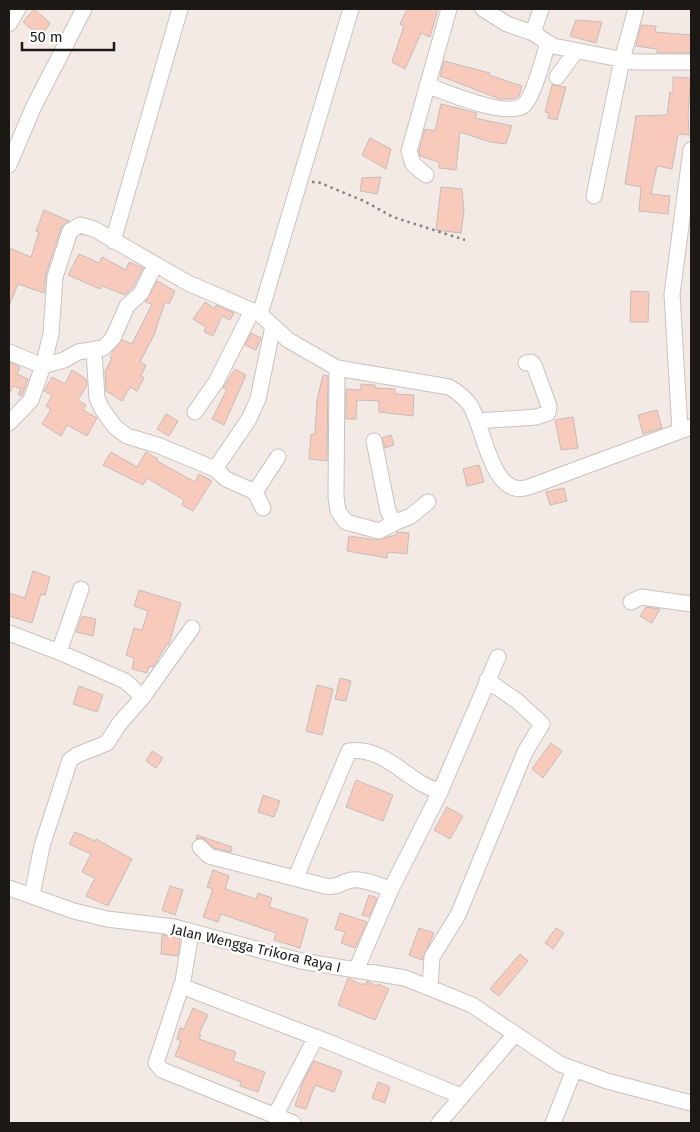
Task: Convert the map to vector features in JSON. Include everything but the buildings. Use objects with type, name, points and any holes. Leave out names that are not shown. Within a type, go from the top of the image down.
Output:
[{"type":"street","points":[[9,24],[18,9]]},
{"type":"street","points":[[9,165],[33,108],[84,9]]},
{"type":"street","points":[[113,241],[180,9]]},
{"type":"street","points":[[195,412],[216,382],[256,313],[300,182],[351,9]]},
{"type":"street","points":[[426,175],[413,164],[409,151],[450,9]]},
{"type":"street","points":[[485,9],[507,24],[533,32],[548,43],[576,51],[622,60],[671,64],[691,62]]},
{"type":"street","points":[[533,32],[541,9]]},
{"type":"street","points":[[594,196],[622,60],[636,9]]},
{"type":"street","points":[[427,85],[459,98],[503,109],[518,109],[525,104],[529,97],[548,43]]},
{"type":"street","points":[[557,77],[576,51]]},
{"type":"street","points":[[9,423],[30,400],[43,366],[51,334],[55,277],[70,231],[80,225],[88,227],[188,283],[256,313],[288,340],[337,368],[449,387],[462,395],[470,406],[501,480],[514,489],[522,489],[686,429],[672,294],[691,150]]},
{"type":"street","points":[[9,352],[43,366],[58,363],[78,352],[94,351],[103,348],[113,338],[127,306],[141,293],[155,265]]},
{"type":"street","points":[[215,469],[249,419],[258,400],[273,326]]},
{"type":"street","points":[[94,351],[97,398],[102,409],[115,427],[127,436],[160,446],[215,469],[226,479],[255,492],[263,508]]},
{"type":"street","points":[[477,421],[536,417],[548,413],[549,406],[534,365],[531,362],[526,363]]},
{"type":"street","points":[[337,368],[336,497],[338,511],[346,522],[373,531],[386,529],[396,522],[411,516],[428,502]]},
{"type":"street","points":[[374,441],[388,511],[396,522]]},
{"type":"street","points":[[255,492],[278,456]]},
{"type":"street","points":[[59,652],[80,588]]},
{"type":"street","points":[[631,602],[641,598],[691,604]]},
{"type":"street","points":[[32,895],[42,846],[70,760],[77,755],[107,743],[119,724],[143,696],[192,628]]},
{"type":"street","points":[[9,633],[59,652],[125,681],[143,696]]},
{"type":"street","points":[[356,970],[391,889],[440,792],[498,657]]},
{"type":"street","points":[[430,986],[432,957],[458,915],[525,752],[542,724],[517,701],[487,680]]},
{"type":"street","points":[[296,877],[349,751],[376,755],[394,763],[419,782],[440,792]]},
{"type":"street","points":[[200,847],[209,856],[332,887],[357,880],[391,889]]},
{"type":"street","name":"Jalan Wengga Trikora Raya I","points":[[9,888],[74,911],[107,919],[174,927],[302,961],[392,974],[430,986],[472,1005],[538,1051],[574,1070],[662,1097],[691,1103]]},
{"type":"street","points":[[191,932],[181,986],[156,1063],[162,1070],[293,1123]]},
{"type":"street","points":[[181,986],[316,1037],[461,1096]]},
{"type":"street","points":[[438,1123],[514,1034]]},
{"type":"street","points":[[275,1116],[316,1037]]},
{"type":"street","points":[[553,1123],[574,1070]]},
{"type":"path","points":[[300,182],[318,182],[393,217],[464,240]]}]
